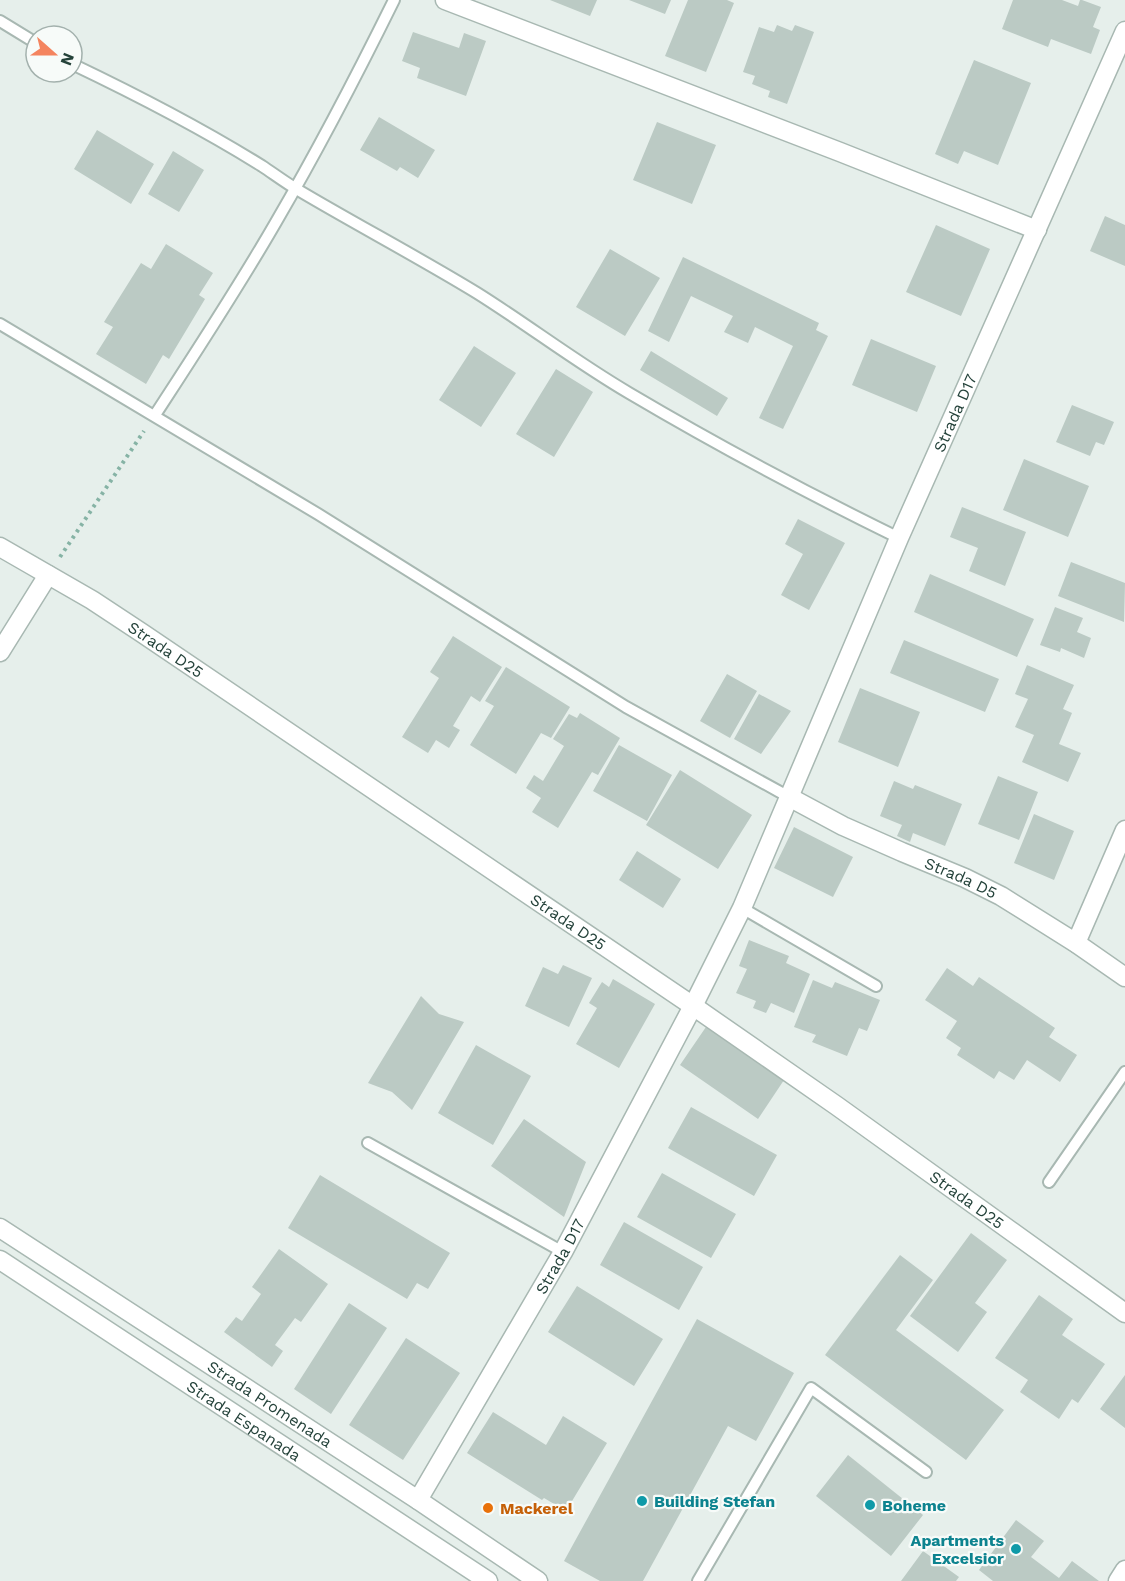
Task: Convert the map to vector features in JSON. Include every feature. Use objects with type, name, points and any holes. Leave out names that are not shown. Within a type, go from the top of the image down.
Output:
[{"type":"street","points":[[445,0],[1037,230]]},
{"type":"street","name":"Strada D17","points":[[418,1500],[563,1252],[742,908],[899,538],[1125,31]]},
{"type":"street","name":"Strada D25","points":[[0,547],[92,600],[142,633],[693,1006],[847,1112],[1125,1313]]},
{"type":"street","points":[[0,652],[48,575]]},
{"type":"street","name":"Strada D5","points":[[789,797],[843,826],[965,878],[1001,896],[1125,977]]},
{"type":"street","points":[[1076,944],[1125,830]]},
{"type":"street","name":"Strada Promenada","points":[[0,1228],[418,1500],[538,1581]]},
{"type":"street","name":"Strada Espanada","points":[[0,1260],[488,1581]]},
{"type":"street","points":[[1118,1581],[1125,1570]]},
{"type":"lane","points":[[155,415],[295,188],[394,0]]},
{"type":"lane","points":[[0,21],[24,36]]},
{"type":"lane","points":[[84,70],[216,139],[295,188],[476,293],[629,393],[824,501],[899,538]]},
{"type":"lane","points":[[0,324],[318,514],[626,707],[789,797]]},
{"type":"lane","points":[[742,908],[876,986]]},
{"type":"lane","points":[[1049,1182],[1125,1072]]},
{"type":"lane","points":[[368,1143],[563,1252]]},
{"type":"lane","points":[[698,1581],[811,1388],[926,1472]]},
{"type":"path","points":[[48,575],[155,415]]},
{"type":"building","points":[[550,0],[597,0],[590,16]]},
{"type":"building","points":[[629,0],[671,0],[665,14]]},
{"type":"building","points":[[688,0],[727,0],[734,3],[706,72],[665,56]]},
{"type":"building","points":[[1013,0],[1062,0],[1078,6],[1082,0],[1101,7],[1093,27],[1100,30],[1091,54],[1051,39],[1048,47],[1002,29]]},
{"type":"building","points":[[777,25],[792,31],[795,25],[814,32],[787,104],[768,97],[770,91],[752,84],[755,76],[743,72],[759,27],[774,32]]},
{"type":"building","points":[[413,32],[459,48],[464,33],[486,41],[466,96],[417,78],[420,68],[402,61]]},
{"type":"building","points":[[974,60],[1031,83],[998,165],[964,151],[958,164],[935,154]]},
{"type":"building","points":[[379,117],[435,150],[418,178],[400,167],[397,171],[360,150]]},
{"type":"building","points":[[657,122],[716,145],[692,204],[633,180]]},
{"type":"building","points":[[97,130],[154,164],[131,204],[74,169]]},
{"type":"building","points":[[173,151],[204,170],[179,212],[148,194]]},
{"type":"building","points":[[1105,216],[1125,225],[1125,266],[1090,251]]},
{"type":"building","points":[[936,225],[990,249],[961,316],[906,292]]},
{"type":"building","points":[[166,244],[213,273],[199,295],[205,299],[169,359],[163,355],[146,384],[96,354],[113,327],[104,322],[141,263],[151,269]]},
{"type":"building","points":[[610,249],[660,278],[625,336],[576,307]]},
{"type":"building","points":[[683,257],[819,323],[816,330],[828,336],[783,429],[759,418],[793,346],[755,327],[748,343],[724,332],[733,316],[691,296],[669,342],[648,331]]},
{"type":"building","points":[[871,339],[936,366],[917,412],[852,385]]},
{"type":"building","points":[[474,346],[516,373],[481,427],[439,400]]},
{"type":"building","points":[[651,351],[728,398],[717,416],[640,370]]},
{"type":"building","points":[[556,369],[593,392],[554,457],[516,434]]},
{"type":"building","points":[[1072,405],[1114,422],[1104,445],[1096,442],[1090,456],[1056,442]]},
{"type":"building","points":[[1024,459],[1089,486],[1068,537],[1003,510]]},
{"type":"building","points":[[962,507],[1026,532],[1005,586],[969,571],[978,548],[950,537]]},
{"type":"building","points":[[798,519],[845,543],[809,610],[781,595],[803,554],[785,544]]},
{"type":"building","points":[[1071,562],[1125,583],[1124,622],[1058,596]]},
{"type":"building","points":[[930,574],[1034,619],[1017,657],[914,612]]},
{"type":"building","points":[[1055,607],[1083,618],[1077,632],[1091,638],[1084,658],[1061,648],[1060,652],[1040,645]]},
{"type":"building","points":[[453,636],[502,667],[480,702],[471,696],[453,726],[460,730],[449,748],[436,740],[428,753],[402,737],[439,678],[430,672]]},
{"type":"building","points":[[904,640],[999,679],[985,712],[890,673]]},
{"type":"building","points":[[1027,665],[1074,685],[1063,709],[1072,713],[1059,744],[1081,753],[1068,782],[1022,762],[1034,735],[1015,727],[1028,699],[1015,694]]},
{"type":"building","points":[[506,667],[570,707],[551,738],[541,733],[516,774],[470,745],[494,706],[485,701]]},
{"type":"building","points":[[727,674],[757,691],[730,738],[700,721]]},
{"type":"building","points":[[860,688],[920,712],[898,767],[838,742]]},
{"type":"building","points":[[759,694],[791,711],[761,754],[734,739]]},
{"type":"building","points":[[580,713],[620,738],[598,775],[592,772],[558,828],[532,812],[541,798],[526,788],[534,775],[543,781],[564,746],[553,739],[569,714],[577,718]]},
{"type":"building","points":[[619,745],[672,775],[647,821],[593,791]]},
{"type":"building","points":[[680,770],[752,815],[718,869],[646,825]]},
{"type":"building","points":[[998,776],[1038,792],[1019,840],[978,824]]},
{"type":"building","points":[[894,781],[913,789],[915,785],[962,804],[945,846],[913,833],[910,842],[897,836],[902,825],[880,816]]},
{"type":"building","points":[[1034,814],[1074,831],[1054,880],[1014,863]]},
{"type":"building","points":[[794,827],[853,857],[833,897],[774,868]]},
{"type":"building","points":[[637,851],[681,879],[663,908],[619,880]]},
{"type":"building","points":[[749,940],[789,956],[786,963],[810,974],[794,1013],[771,1003],[766,1013],[753,1008],[756,1001],[736,993],[747,969],[739,966]]},
{"type":"building","points":[[563,965],[592,978],[569,1027],[525,1006],[543,967],[558,974]]},
{"type":"building","points":[[947,968],[973,986],[979,977],[1055,1028],[1049,1037],[1077,1055],[1060,1082],[1027,1060],[1014,1080],[999,1071],[994,1079],[957,1055],[961,1048],[946,1038],[957,1021],[925,1000]]},
{"type":"building","points":[[613,979],[655,1004],[619,1068],[576,1044],[597,1008],[589,1003],[602,982],[609,987]]},
{"type":"building","points":[[813,980],[832,988],[835,982],[880,1000],[867,1031],[859,1028],[847,1056],[812,1042],[816,1035],[794,1027]]},
{"type":"building","points":[[421,996],[439,1014],[464,1022],[412,1110],[392,1092],[368,1083]]},
{"type":"building","points":[[708,1024],[786,1077],[758,1119],[680,1065]]},
{"type":"building","points":[[476,1045],[531,1076],[493,1145],[438,1113]]},
{"type":"building","points":[[691,1107],[777,1155],[754,1196],[668,1148]]},
{"type":"building","points":[[524,1119],[586,1162],[564,1217],[491,1166]]},
{"type":"building","points":[[662,1173],[736,1214],[711,1258],[637,1217]]},
{"type":"building","points":[[320,1175],[450,1253],[428,1289],[417,1283],[407,1299],[288,1228]]},
{"type":"building","points":[[624,1222],[703,1267],[679,1310],[600,1265]]},
{"type":"building","points":[[971,1233],[1007,1260],[975,1303],[987,1312],[958,1352],[910,1316]]},
{"type":"building","points":[[279,1249],[328,1284],[301,1322],[295,1318],[275,1345],[283,1351],[272,1367],[224,1332],[236,1317],[242,1321],[261,1294],[252,1287]]},
{"type":"building","points":[[900,1255],[933,1280],[896,1330],[1004,1410],[966,1460],[825,1355]]},
{"type":"building","points":[[577,1286],[663,1339],[634,1386],[548,1332]]},
{"type":"building","points":[[1039,1295],[1073,1319],[1062,1335],[1105,1364],[1078,1403],[1072,1399],[1059,1419],[1020,1392],[1028,1380],[995,1358]]},
{"type":"building","points":[[349,1303],[387,1328],[331,1414],[294,1389]]},
{"type":"building","name":"Building Stefan","points":[[697,1319],[794,1373],[756,1441],[728,1426],[643,1581],[600,1581],[564,1561]]},
{"type":"building","points":[[406,1338],[460,1373],[403,1460],[349,1425]]},
{"type":"building","points":[[1125,1375],[1125,1428],[1100,1409]]},
{"type":"building","points":[[493,1412],[546,1445],[563,1416],[607,1443],[566,1511],[544,1498],[542,1500],[467,1453]]},
{"type":"building","name":"Boheme","points":[[848,1455],[923,1515],[891,1556],[816,1496]]},
{"type":"building","name":"Apartments Excelsior","points":[[1016,1520],[1044,1541],[1031,1557],[1059,1578],[1072,1561],[1099,1581],[993,1581],[979,1570]]},
{"type":"building","points":[[923,1551],[959,1577],[956,1581],[901,1581]]},
{"type":"place","name":"Building Stefan","points":[[642,1501]]},
{"type":"place","name":"Boheme","points":[[870,1505]]},
{"type":"place","name":"Mackerel","points":[[488,1508]]},
{"type":"place","name":"Apartments Excelsior","points":[[1016,1549]]}]
